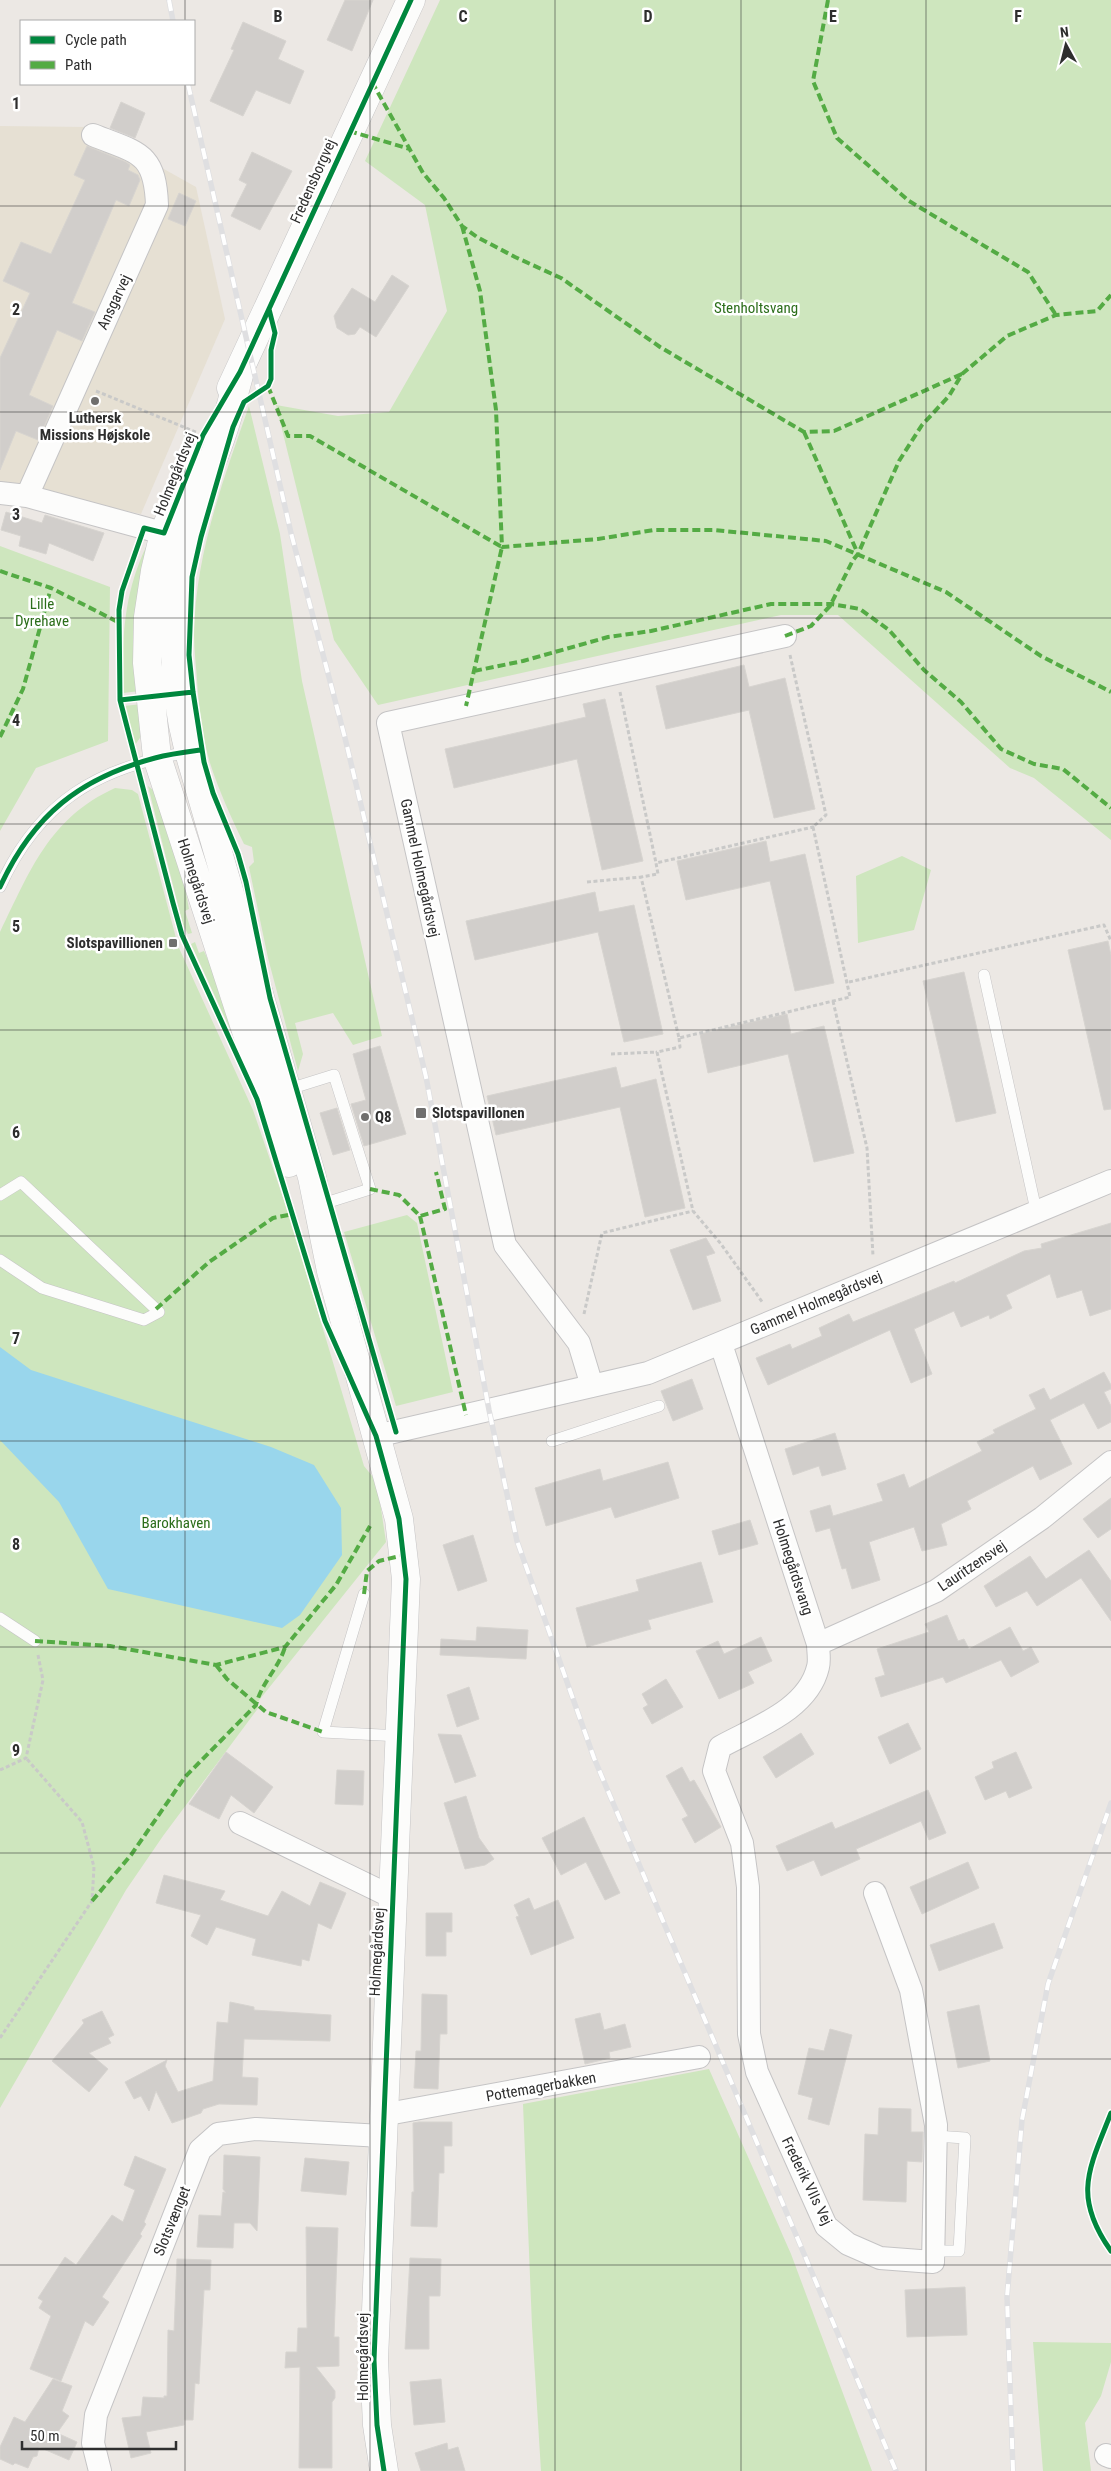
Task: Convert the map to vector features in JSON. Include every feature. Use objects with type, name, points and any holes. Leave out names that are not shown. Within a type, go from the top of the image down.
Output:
[{"type":"street","name":"Fredensborgvej","points":[[240,372],[411,0]]},
{"type":"street","name":"Ansgarvej","points":[[27,496],[157,205],[156,182],[152,169],[145,160],[137,153],[93,135]]},
{"type":"street","name":"Holmegårdsvej","points":[[240,372],[204,435],[176,537],[177,592],[173,645],[180,716],[189,752],[277,1093],[331,1271],[376,1436],[398,1519],[404,1556],[406,1579],[382,2125],[374,2360],[377,2425],[384,2471]]},
{"type":"street","name":"Holmegårdsvej","points":[[240,372],[223,433],[198,497],[176,537],[154,570],[148,617],[147,663],[157,757],[277,1093]]},
{"type":"street","points":[[0,494],[27,496],[176,537]]},
{"type":"street","name":"Gammel Holmegårdsvej","points":[[592,1386],[579,1343],[504,1245],[388,723],[786,636]]},
{"type":"street","name":"Gammel Holmegårdsvej","points":[[376,1436],[648,1373],[721,1344],[1036,1210],[1111,1181]]},
{"type":"street","name":"Holmegårdsvang","points":[[720,1747],[791,1708],[811,1686],[819,1666],[818,1644],[721,1344]]},
{"type":"street","name":"Lauritzensvej","points":[[818,1644],[936,1591],[1042,1518],[1111,1462]]},
{"type":"street","name":"Frederik VIIs Vej","points":[[720,1747],[714,1771],[742,1843],[748,1888],[749,2034],[757,2072],[826,2226],[848,2244],[880,2258],[933,2262],[933,2251]]},
{"type":"street","name":"Holmegårdsvej","points":[[240,1824],[392,1898]]},
{"type":"street","points":[[875,1893],[911,1990],[936,2125],[933,2251]]},
{"type":"street","name":"Pottemagerbakken","points":[[382,2125],[699,2058]]},
{"type":"street","name":"Slotsvænget","points":[[100,2471],[93,2443],[96,2415],[200,2150],[218,2134],[256,2129],[382,2125]]},
{"type":"lane","points":[[0,887],[9,867],[39,824],[64,798],[91,782],[157,757],[189,752]]},
{"type":"lane","points":[[984,975],[1036,1210]]},
{"type":"lane","points":[[277,1093],[334,1075],[370,1189],[311,1208]]},
{"type":"lane","points":[[0,1195],[20,1182],[159,1312],[144,1320],[42,1288],[0,1260]]},
{"type":"lane","points":[[552,1441],[659,1406]]},
{"type":"lane","points":[[364,1594],[323,1732],[400,1736]]},
{"type":"lane","points":[[0,1618],[35,1641]]},
{"type":"lane","points":[[933,2251],[958,2251],[965,2138],[935,2136]]},
{"type":"path","points":[[77,383],[204,435]]},
{"type":"path","points":[[656,862],[813,827],[826,815],[786,636]]},
{"type":"path","points":[[587,882],[641,878],[658,874],[616,674]]},
{"type":"path","points":[[679,1038],[850,997],[849,982],[813,827]]},
{"type":"path","points":[[611,1054],[658,1052],[680,1047],[641,878]]},
{"type":"path","points":[[849,982],[1104,925],[1111,941]]},
{"type":"path","points":[[833,1001],[867,1148],[873,1279]]},
{"type":"path","points":[[658,1052],[693,1211],[721,1244],[774,1320]]},
{"type":"path","points":[[583,1317],[602,1233],[693,1211]]},
{"type":"path","points":[[26,1758],[43,1680],[35,1641]]},
{"type":"path","points":[[0,1770],[26,1758]]},
{"type":"path","points":[[0,2038],[92,1901],[94,1867],[82,1822],[26,1758]]},
{"type":"shaded area","name":"Luthersk Missions Højskole","points":[[0,126],[89,127],[196,187],[225,319],[141,514],[0,484]]},
{"type":"green space","name":"Stenholtsvang","points":[[440,0],[1111,0],[1111,840],[1034,778],[1010,768],[838,615],[781,615],[378,705],[334,640],[276,405],[338,416],[389,412],[447,311],[425,205],[365,161]]},
{"type":"green space","points":[[249,406],[280,534],[302,681],[382,1036],[353,1045],[333,1013],[295,1023],[303,1054],[298,1071],[268,958],[249,867],[254,862],[252,847],[244,844],[239,834],[217,784],[207,753],[200,711],[195,652],[196,605],[205,547],[220,490]]},
{"type":"green space","points":[[147,545],[149,549],[140,691],[123,693],[124,636],[129,599],[139,563]]},
{"type":"green space","name":"Lille Dyrehave","points":[[0,546],[110,587],[108,741],[36,768],[0,831]]},
{"type":"green space","points":[[142,704],[142,735],[135,745],[124,706]]},
{"type":"green space","points":[[148,786],[153,790],[178,850],[189,909],[185,911],[192,933],[188,934],[183,925]]},
{"type":"green space","name":"Barokhaven","points":[[115,788],[132,790],[138,794],[176,938],[171,940],[173,950],[179,948],[253,1110],[288,1212],[364,1466],[377,1482],[386,1542],[256,1704],[259,1707],[163,1836],[126,1890],[0,2108],[0,932],[21,888],[44,848],[73,815],[92,800]]},
{"type":"green space","points":[[902,856],[931,870],[914,930],[858,943],[856,876]]},
{"type":"green space","points":[[195,942],[199,953],[204,951],[221,990],[235,1040],[191,944]]},
{"type":"green space","points":[[407,1215],[417,1223],[453,1392],[396,1406],[344,1232]]},
{"type":"green space","points":[[709,2069],[791,2254],[872,2471],[541,2471],[532,2326],[523,2104]]},
{"type":"green space","points":[[1033,2342],[1111,2343],[1111,2362],[1101,2396],[1085,2423],[1091,2471],[1043,2471]]},
{"type":"water","points":[[0,1347],[31,1370],[271,1447],[314,1465],[341,1508],[342,1555],[300,1615],[282,1628],[108,1589],[59,1502],[0,1440]]},
{"type":"building","points":[[345,0],[373,0],[352,51],[327,40]]},
{"type":"building","points":[[243,22],[286,41],[278,59],[304,71],[290,104],[256,90],[243,116],[210,101],[234,50],[231,49]]},
{"type":"building","points":[[121,102],[145,113],[135,138],[110,128]]},
{"type":"building","points":[[87,146],[126,162],[130,165],[128,170],[138,175],[140,180],[129,206],[116,200],[72,303],[95,312],[82,341],[57,330],[29,395],[53,406],[38,440],[16,431],[0,470],[0,358],[30,293],[3,281],[21,242],[51,254],[85,180],[74,175]]},
{"type":"building","points":[[252,152],[292,171],[260,230],[231,216],[247,184],[239,180]]},
{"type":"building","points":[[179,193],[196,201],[185,226],[168,219]]},
{"type":"building","points":[[392,275],[409,286],[376,337],[360,327],[355,334],[348,335],[337,328],[334,316],[352,288],[375,302]]},
{"type":"building","points":[[6,512],[42,523],[45,515],[104,533],[93,561],[49,543],[46,554],[19,546],[21,536],[1,530]]},
{"type":"building","points":[[744,665],[749,687],[785,678],[815,809],[774,818],[749,710],[666,729],[656,686]]},
{"type":"building","points":[[605,699],[643,861],[602,870],[577,759],[454,788],[445,749],[586,717],[583,704]]},
{"type":"building","points":[[766,841],[770,862],[805,854],[834,983],[795,991],[770,881],[686,900],[677,861]]},
{"type":"building","points":[[595,892],[599,912],[634,905],[663,1034],[624,1042],[598,932],[475,960],[466,921]]},
{"type":"building","points":[[1108,941],[1111,955],[1111,1109],[1104,1110],[1068,950]]},
{"type":"building","points":[[964,972],[996,1113],[956,1122],[923,981]]},
{"type":"building","points":[[787,1014],[791,1034],[824,1026],[854,1153],[814,1162],[788,1054],[708,1073],[700,1034]]},
{"type":"building","points":[[380,1046],[406,1134],[364,1146],[351,1104],[366,1100],[353,1054]]},
{"type":"building","points":[[616,1067],[621,1088],[656,1079],[685,1208],[645,1217],[620,1107],[496,1135],[487,1096]]},
{"type":"building","points":[[337,1108],[350,1150],[333,1155],[320,1113]]},
{"type":"building","points":[[1111,1223],[1111,1309],[1090,1316],[1082,1290],[1057,1298],[1050,1274],[1006,1295],[1012,1308],[990,1319],[989,1315],[961,1327],[954,1311],[914,1329],[932,1374],[911,1383],[890,1330],[768,1385],[756,1358],[790,1344],[792,1349],[822,1336],[819,1328],[849,1314],[853,1322],[954,1281],[955,1283],[1024,1251],[1042,1248],[1041,1244]]},
{"type":"building","points":[[706,1238],[715,1253],[706,1256],[721,1301],[693,1310],[670,1250]]},
{"type":"building","points":[[1104,1372],[1111,1385],[1111,1389],[1104,1392],[1111,1406],[1111,1422],[1098,1429],[1084,1403],[1050,1420],[1072,1464],[1040,1480],[1033,1466],[967,1501],[971,1509],[941,1524],[947,1545],[922,1551],[914,1527],[869,1542],[880,1580],[852,1589],[846,1568],[842,1569],[830,1528],[816,1532],[810,1511],[830,1505],[833,1516],[883,1501],[877,1484],[904,1474],[909,1488],[982,1451],[977,1442],[995,1433],[993,1430],[1036,1409],[1029,1395],[1044,1388],[1050,1400]]},
{"type":"building","points":[[692,1379],[703,1409],[673,1421],[661,1391]]},
{"type":"building","points":[[835,1433],[846,1469],[822,1476],[819,1466],[793,1475],[785,1449]]},
{"type":"building","points":[[668,1462],[679,1498],[615,1518],[611,1507],[546,1526],[535,1488],[600,1469],[603,1481]]},
{"type":"building","points":[[1111,1498],[1111,1529],[1098,1538],[1083,1519]]},
{"type":"building","points":[[750,1520],[758,1544],[719,1555],[712,1531]]},
{"type":"building","points":[[473,1535],[487,1581],[458,1591],[443,1545]]},
{"type":"building","points":[[1089,1550],[1111,1581],[1111,1621],[1081,1578],[1037,1606],[1027,1591],[996,1607],[984,1586],[1030,1556],[1046,1579]]},
{"type":"building","points":[[701,1562],[713,1602],[648,1620],[651,1629],[587,1647],[576,1608],[639,1591],[636,1580]]},
{"type":"building","points":[[947,1615],[958,1641],[964,1639],[969,1649],[1010,1627],[1023,1651],[1031,1647],[1039,1662],[1011,1677],[1001,1660],[946,1683],[943,1677],[881,1697],[875,1678],[885,1675],[877,1649],[929,1632],[925,1624]]},
{"type":"building","points":[[477,1627],[528,1630],[526,1659],[440,1655],[441,1639],[476,1641]]},
{"type":"building","points":[[761,1637],[772,1661],[748,1672],[754,1683],[719,1699],[696,1651],[718,1641],[724,1654]]},
{"type":"building","points":[[666,1679],[683,1707],[652,1724],[643,1708],[648,1705],[642,1694]]},
{"type":"building","points":[[469,1687],[479,1719],[457,1727],[447,1695]]},
{"type":"building","points":[[908,1723],[921,1749],[890,1764],[878,1737]]},
{"type":"building","points":[[801,1733],[814,1754],[776,1778],[763,1757]]},
{"type":"building","points":[[438,1734],[461,1735],[476,1776],[455,1783]]},
{"type":"building","points":[[226,1752],[273,1787],[254,1813],[231,1795],[219,1819],[189,1804]]},
{"type":"building","points":[[1016,1752],[1032,1788],[1009,1798],[1006,1791],[985,1800],[975,1777],[994,1768],[992,1762]]},
{"type":"building","points":[[682,1767],[690,1782],[694,1780],[721,1827],[695,1843],[682,1819],[688,1816],[666,1776]]},
{"type":"building","points":[[337,1770],[364,1771],[363,1805],[335,1804]]},
{"type":"building","points":[[928,1790],[946,1833],[929,1840],[921,1821],[856,1849],[860,1859],[821,1876],[814,1860],[787,1871],[776,1846],[832,1822],[835,1829]]},
{"type":"building","points":[[466,1796],[479,1838],[494,1859],[485,1865],[465,1869],[444,1803]]},
{"type":"building","points":[[584,1817],[620,1893],[605,1900],[586,1862],[561,1875],[542,1838]]},
{"type":"building","points":[[968,1862],[979,1888],[922,1914],[910,1887]]},
{"type":"building","points":[[164,1875],[225,1891],[220,1900],[268,1916],[282,1891],[310,1906],[320,1882],[346,1893],[331,1929],[318,1923],[309,1961],[302,1959],[301,1966],[252,1955],[256,1939],[216,1927],[207,1945],[191,1936],[201,1915],[156,1903]]},
{"type":"building","points":[[529,1898],[534,1910],[558,1900],[574,1938],[531,1955],[516,1917],[519,1916],[514,1905]]},
{"type":"building","points":[[426,1913],[452,1913],[452,1932],[446,1932],[446,1956],[426,1956]]},
{"type":"building","points":[[994,1923],[1003,1948],[939,1971],[930,1945]]},
{"type":"building","points":[[422,1994],[447,1995],[447,2034],[440,2034],[438,2089],[414,2088],[416,2051],[421,2051]]},
{"type":"building","points":[[230,2002],[254,2007],[254,2010],[331,2015],[330,2041],[244,2039],[242,2077],[258,2078],[257,2105],[219,2104],[203,2109],[201,2113],[172,2123],[156,2091],[149,2111],[141,2096],[134,2099],[125,2082],[167,2060],[165,2066],[178,2092],[213,2081],[217,2022],[228,2023]]},
{"type":"building","points":[[979,2005],[990,2061],[958,2068],[947,2012]]},
{"type":"building","points":[[102,2011],[114,2035],[108,2038],[111,2043],[89,2053],[108,2069],[89,2092],[52,2061],[84,2023],[82,2020]]},
{"type":"building","points":[[600,2013],[604,2030],[625,2024],[631,2047],[609,2052],[610,2058],[585,2064],[575,2019]]},
{"type":"building","points":[[830,2029],[852,2035],[829,2125],[808,2119],[813,2098],[798,2094],[809,2048],[824,2051]]},
{"type":"building","points":[[879,2108],[911,2109],[911,2132],[923,2132],[922,2162],[907,2161],[906,2202],[863,2200],[865,2134],[878,2135]]},
{"type":"building","points":[[452,2122],[452,2146],[444,2146],[444,2173],[439,2173],[437,2227],[411,2226],[412,2192],[414,2192],[413,2123]]},
{"type":"building","points":[[224,2155],[260,2157],[257,2231],[250,2223],[234,2223],[233,2248],[197,2247],[199,2215],[221,2216],[223,2192],[226,2193],[223,2189]]},
{"type":"building","points":[[135,2156],[166,2169],[144,2222],[146,2224],[140,2234],[142,2236],[102,2297],[109,2302],[93,2326],[85,2321],[61,2381],[30,2369],[51,2316],[39,2308],[43,2301],[38,2298],[65,2257],[76,2265],[112,2215],[123,2222],[135,2190],[124,2185]]},
{"type":"building","points":[[305,2158],[349,2162],[346,2195],[301,2191]]},
{"type":"building","points":[[306,2227],[338,2228],[334,2337],[339,2337],[339,2366],[316,2367],[335,2391],[335,2398],[332,2402],[332,2468],[299,2468],[300,2367],[285,2368],[286,2352],[297,2352],[298,2328],[307,2328]]},
{"type":"building","points":[[410,2258],[441,2259],[440,2296],[429,2296],[429,2349],[405,2349]]},
{"type":"building","points":[[177,2259],[211,2260],[210,2290],[204,2290],[199,2384],[195,2383],[193,2420],[184,2420],[184,2425],[146,2432],[151,2453],[131,2458],[122,2418],[141,2416],[143,2397],[164,2398],[164,2396],[167,2396],[168,2330],[174,2331]]},
{"type":"building","points":[[965,2287],[967,2335],[907,2337],[905,2290]]},
{"type":"building","points":[[53,2379],[72,2386],[62,2411],[69,2416],[57,2433],[77,2442],[69,2460],[39,2447],[37,2456],[33,2457],[28,2468],[15,2463],[13,2465],[0,2459],[0,2447],[14,2417],[25,2422]]},
{"type":"building","points":[[441,2379],[445,2422],[414,2425],[410,2382]]},
{"type":"building","points":[[447,2443],[448,2450],[458,2447],[465,2471],[421,2471],[415,2453]]},
{"type":"railway","points":[[169,0],[173,20]]},
{"type":"railway","points":[[188,85],[291,533],[345,738],[426,1077],[489,1410],[517,1541],[594,1758],[896,2471]]},
{"type":"railway","points":[[1013,2471],[1007,2297],[1022,2120],[1048,1984],[1111,1803]]},
{"type":"marked path","points":[[828,0],[813,81],[837,138],[909,201],[1028,272],[1056,315]]},
{"type":"marked path","points":[[372,82],[423,173],[444,198],[462,226],[477,237],[515,257],[561,278],[660,347],[804,432],[834,431],[962,374]]},
{"type":"marked path","points":[[349,131],[410,149]]},
{"type":"marked path","points":[[462,226],[480,291],[496,410],[502,547],[598,539],[654,530],[714,530],[826,541],[946,592],[1041,656],[1111,692]]},
{"type":"marked path","points":[[785,636],[811,626],[830,606],[853,560],[858,554],[899,461],[922,425],[949,396],[962,374],[1007,336],[1056,315],[1097,311],[1111,295]]},
{"type":"marked path","points":[[268,386],[288,436],[310,436],[502,547],[466,706]]},
{"type":"marked path","points":[[804,432],[858,554]]},
{"type":"marked path","points":[[0,571],[51,588],[118,622]]},
{"type":"marked path","points":[[0,737],[23,689],[51,588]]},
{"type":"marked path","points":[[474,671],[523,661],[608,637],[651,631],[771,604],[831,604],[860,609],[889,630],[924,670],[961,702],[1001,749],[1034,764],[1063,769],[1111,808]]},
{"type":"marked path","points":[[370,1189],[399,1195],[420,1216],[445,1209],[436,1172]]},
{"type":"marked path","points":[[156,1309],[209,1262],[273,1218],[293,1214]]},
{"type":"marked path","points":[[420,1216],[466,1415]]},
{"type":"marked path","points":[[35,1641],[110,1646],[216,1665],[285,1647],[336,1585],[370,1526]]},
{"type":"marked path","points":[[364,1594],[367,1571],[379,1561],[404,1555]]},
{"type":"marked path","points":[[92,1901],[131,1855],[185,1777],[256,1705],[258,1697],[279,1662],[285,1647]]},
{"type":"marked path","points":[[216,1665],[227,1679],[266,1712],[323,1732]]},
{"type":"cycle path","points":[[384,2471],[377,2425],[374,2360],[406,1579],[399,1519],[376,1436],[325,1321],[257,1099],[182,935],[120,700],[119,610],[122,591],[144,528],[164,533],[203,435],[240,372],[411,0]]},
{"type":"cycle path","points":[[269,309],[275,333],[271,350],[271,379],[268,386],[244,402],[233,427],[201,537],[192,577],[189,655],[193,692],[204,762],[213,793],[238,854],[246,882],[270,998],[396,1432]]},
{"type":"cycle path","points":[[120,700],[193,692]]},
{"type":"cycle path","points":[[0,887],[28,839],[62,803],[82,789],[104,776],[128,766],[178,753],[201,750]]},
{"type":"cycle path","points":[[1111,2113],[1096,2150],[1088,2182],[1091,2214],[1099,2232],[1111,2251]]},
{"type":"place","name":"Luthersk Missions Højskole","points":[[95,401]]},
{"type":"place","name":"Slotspavillionen","points":[[173,943]]},
{"type":"place","name":"Slotspavillonen","points":[[421,1113]]},
{"type":"place","name":"Q8","points":[[365,1117]]}]
